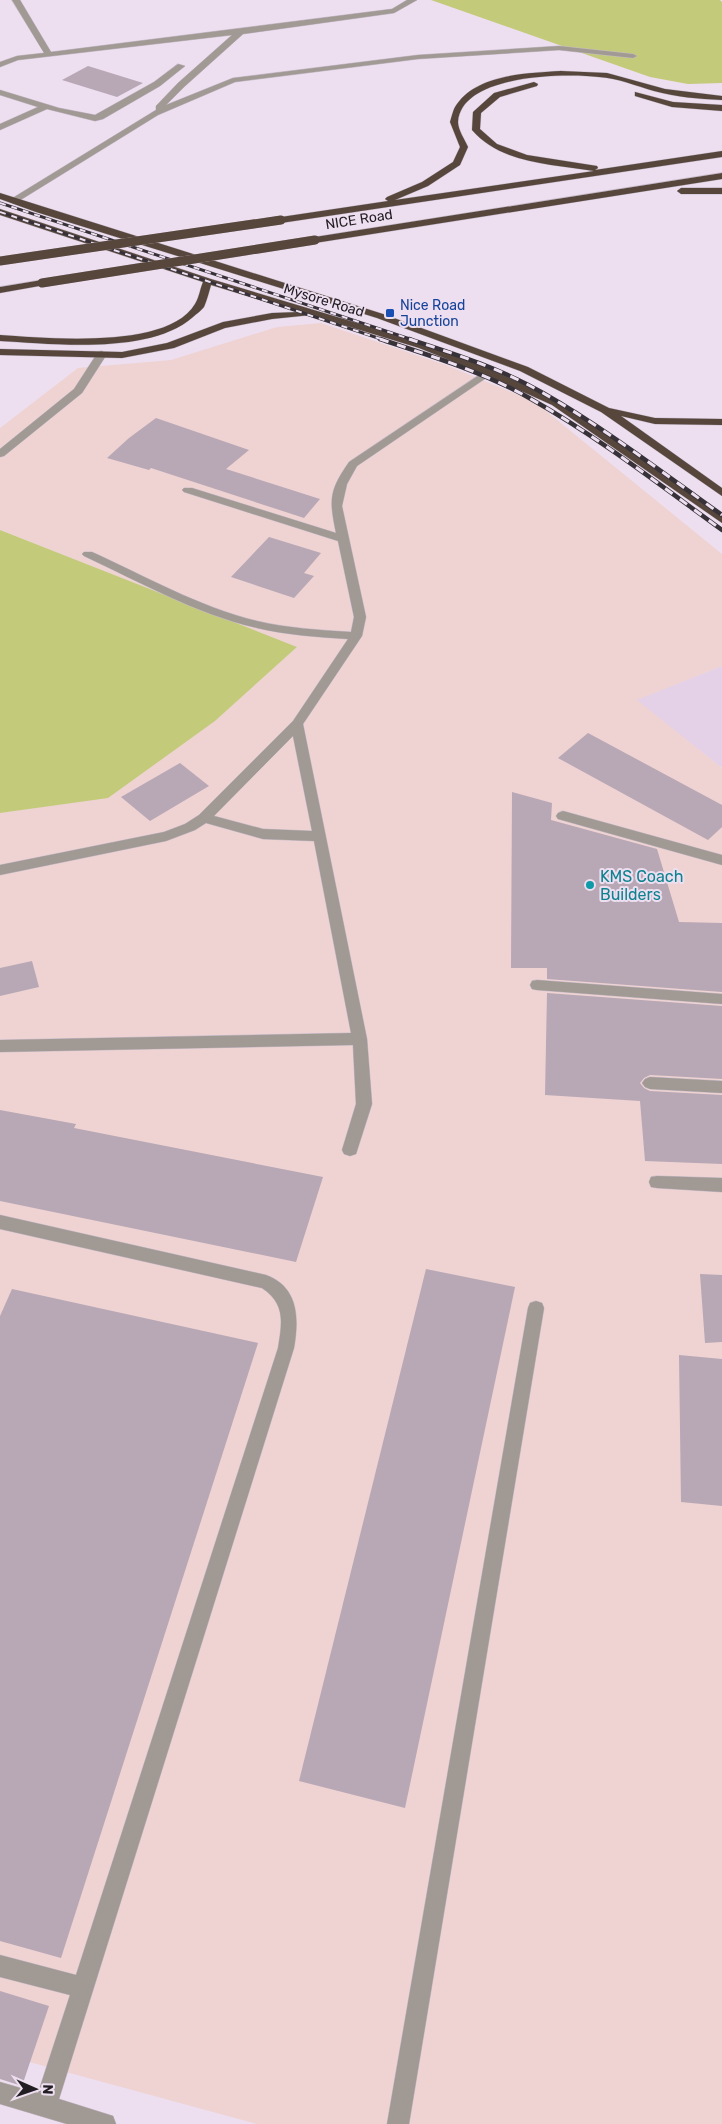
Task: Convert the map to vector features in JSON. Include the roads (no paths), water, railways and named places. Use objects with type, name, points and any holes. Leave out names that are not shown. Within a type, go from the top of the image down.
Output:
[{"type":"highway","points":[[363,209],[425,184],[457,163],[464,147],[454,123],[459,106],[476,91],[501,81],[532,74],[561,72],[601,74],[665,91],[722,98]]},
{"type":"highway","points":[[584,83],[567,81],[526,85],[497,95],[477,112],[476,130],[494,146],[525,158],[583,168],[625,169]]},
{"type":"highway","points":[[626,91],[672,104],[722,108]]},
{"type":"highway","name":"NICE Road","points":[[0,261],[363,209],[722,154]]},
{"type":"highway","name":"NICE Road","points":[[0,290],[722,176]]},
{"type":"highway","points":[[610,195],[722,191]]},
{"type":"highway","name":"Mysore Road","points":[[0,196],[438,336],[524,369],[605,410],[722,493]]},
{"type":"highway","name":"Mysore Road","points":[[0,212],[208,281],[423,346],[488,372],[556,404],[722,520]]},
{"type":"highway","points":[[0,338],[100,343],[136,339],[158,332],[193,313],[204,301],[208,281]]},
{"type":"highway","points":[[0,352],[122,355],[170,346],[223,325],[272,316],[319,314]]},
{"type":"highway","points":[[605,410],[655,421],[722,422]]},
{"type":"street","points":[[16,0],[49,56]]},
{"type":"street","points":[[0,65],[18,58],[49,56],[394,11],[413,0]]},
{"type":"street","points":[[155,113],[181,85],[241,32]]},
{"type":"street","points":[[14,201],[155,113],[233,80],[418,57],[559,48],[633,56]]},
{"type":"street","points":[[0,92],[88,117],[100,117],[157,84],[181,66]]},
{"type":"street","points":[[0,127],[46,106]]},
{"type":"street","points":[[0,454],[78,391],[102,354]]},
{"type":"street","points":[[0,870],[166,836],[190,827],[204,818],[297,724],[356,636],[360,617],[336,506],[338,491],[353,464],[488,372]]},
{"type":"street","points":[[188,490],[344,539]]},
{"type":"street","points":[[88,554],[210,609],[243,621],[279,629],[356,636]]},
{"type":"street","points":[[297,724],[360,1039],[364,1104],[350,1150]]},
{"type":"street","points":[[563,816],[722,860]]},
{"type":"street","points":[[204,818],[262,834],[319,836]]},
{"type":"street","points":[[537,985],[722,999]]},
{"type":"street","points":[[0,1046],[360,1039]]},
{"type":"street","points":[[650,1083],[722,1087]]},
{"type":"street","points":[[657,1182],[722,1185]]},
{"type":"street","points":[[0,1222],[266,1282],[276,1287],[290,1312],[290,1328],[286,1348],[45,2107]]},
{"type":"street","points":[[398,2124],[536,1308]]},
{"type":"street","points":[[0,1966],[83,1988]]},
{"type":"street","points":[[0,2093],[105,2124]]},
{"type":"railway","points":[[0,203],[413,340]]},
{"type":"railway","points":[[0,212],[384,340]]},
{"type":"railway","points":[[380,339],[476,373],[531,399],[605,445],[722,530]]},
{"type":"railway","points":[[409,339],[461,356],[527,384],[612,436],[722,515]]},
{"type":"place","name":"Nice Road Junction","points":[[390,313]]},
{"type":"place","name":"KMS Coach Builders","points":[[590,885]]}]
